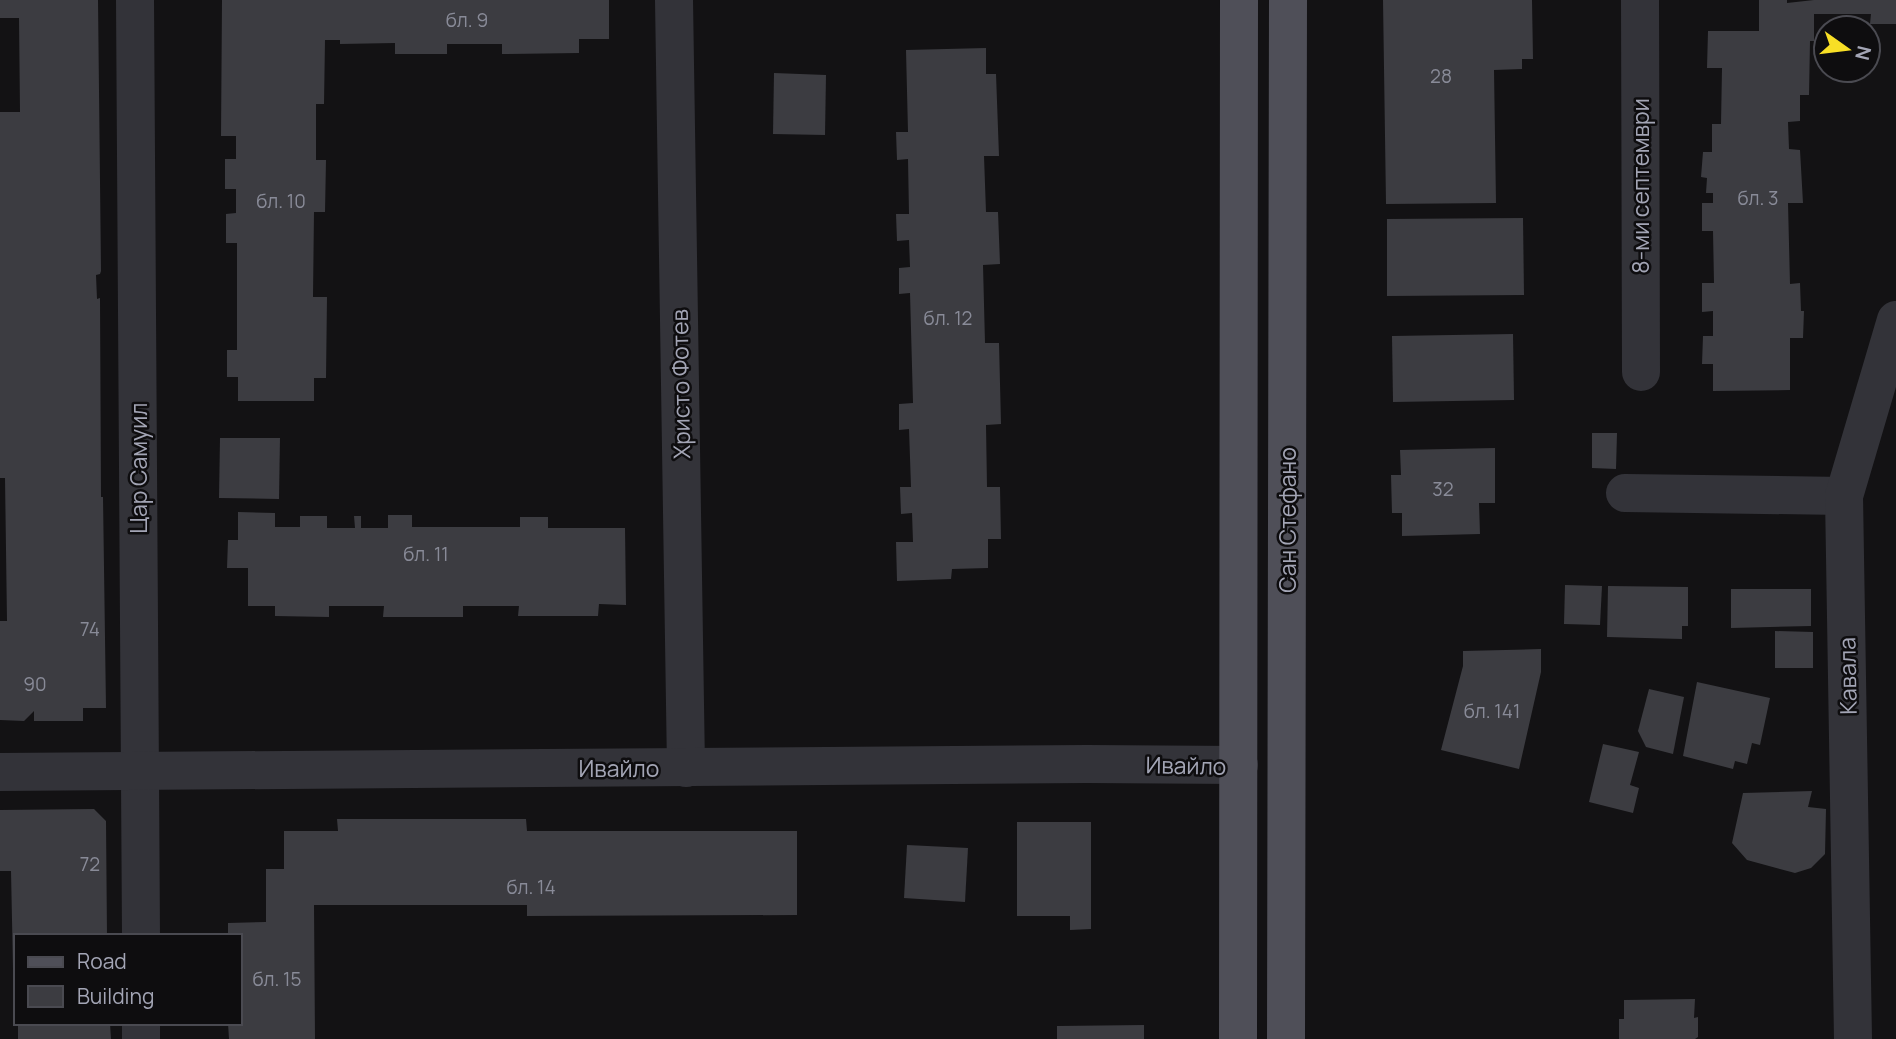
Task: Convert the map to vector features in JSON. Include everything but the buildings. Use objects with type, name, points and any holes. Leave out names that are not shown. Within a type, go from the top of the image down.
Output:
[{"type":"main road","points":[[1238,1039],[1239,0]]},
{"type":"main road","name":"Сан Стефано","points":[[1286,1039],[1288,0]]},
{"type":"street","name":"Цар Самуил","points":[[135,0],[141,934]]},
{"type":"street","name":"Христо Фотев","points":[[674,0],[686,768]]},
{"type":"street","name":"8-ми септември","points":[[1640,0],[1641,372]]},
{"type":"street","name":"Кавала","points":[[1853,1039],[1844,496],[1896,320]]},
{"type":"street","points":[[1625,493],[1844,496]]},
{"type":"street","name":"Ивайло","points":[[0,772],[1239,765]]}]
